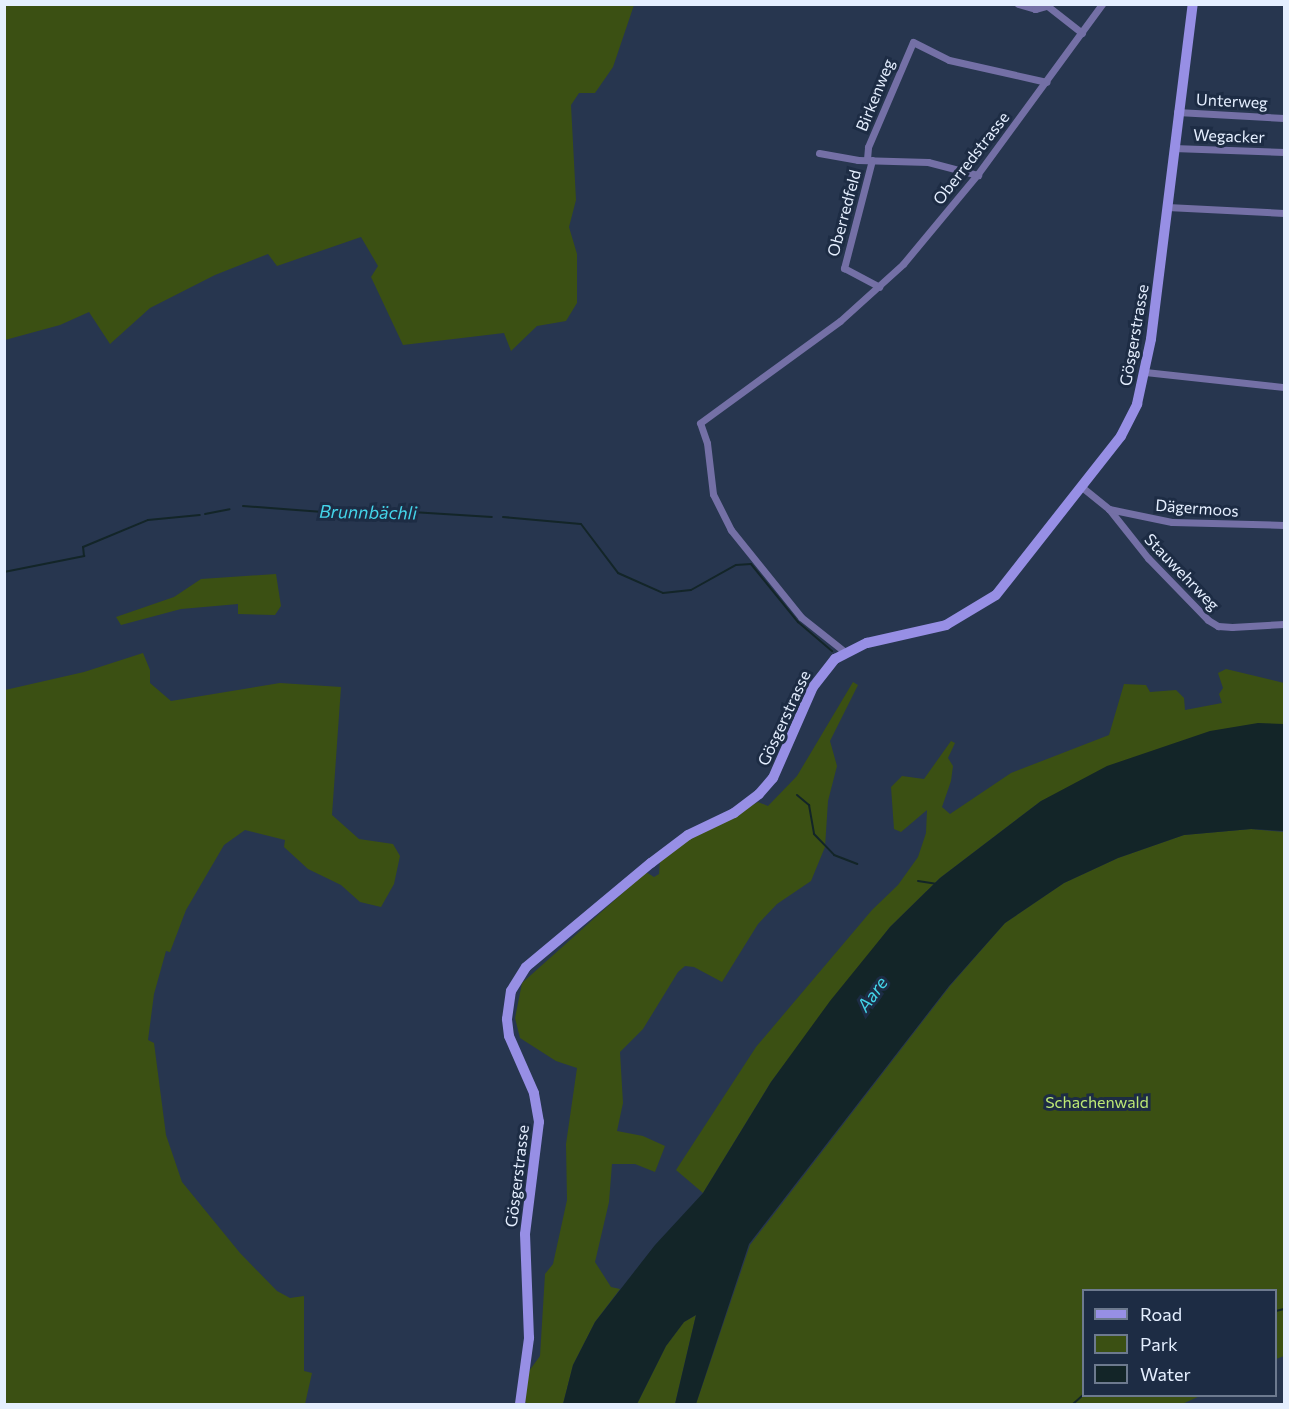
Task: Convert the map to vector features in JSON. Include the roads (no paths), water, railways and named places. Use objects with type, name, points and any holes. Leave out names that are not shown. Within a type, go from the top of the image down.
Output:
[{"type":"main road","name":"Gösgerstrasse","points":[[520,1404],[529,1338],[525,1234],[539,1122],[534,1093],[509,1036],[507,1011],[512,991],[526,967],[651,862],[688,835],[734,813],[759,794],[773,777],[813,687],[827,666],[845,652],[867,642],[946,626],[989,601],[1083,488],[1121,436],[1137,404],[1145,372],[1177,112],[1193,4]]},
{"type":"street","points":[[1018,4],[1035,9],[1046,5],[1082,33]]},
{"type":"street","name":"Oberredstrasse","points":[[845,652],[801,617],[731,530],[713,494],[707,443],[700,423],[846,314],[903,264],[978,175],[1102,4]]},
{"type":"street","name":"Birkenweg","points":[[869,160],[868,147],[913,42],[949,60],[1047,82]]},
{"type":"street","name":"Unterweg","points":[[1177,112],[1284,118]]},
{"type":"street","name":"Wegacker","points":[[1173,148],[1284,152]]},
{"type":"street","points":[[819,153],[869,160],[928,162],[978,175]]},
{"type":"street","name":"Oberredfeld","points":[[869,160],[844,266],[849,273],[879,287]]},
{"type":"street","points":[[1167,207],[1284,213]]},
{"type":"street","points":[[1145,372],[1284,387]]},
{"type":"street","name":"Stauwehrweg","points":[[1083,488],[1109,509],[1180,593],[1218,626],[1284,624]]},
{"type":"street","name":"Dägermoos","points":[[1109,509],[1172,522],[1284,525]]},
{"type":"water","name":"Aare","points":[[1258,723],[1284,724],[1284,831],[1251,829],[1184,835],[1118,858],[1064,883],[1005,923],[949,986],[749,1244],[696,1404],[675,1404],[696,1315],[684,1322],[666,1346],[637,1404],[563,1404],[573,1365],[595,1322],[655,1245],[703,1193],[771,1082],[830,1001],[890,927],[940,878],[1041,801],[1107,766],[1210,731]]},
{"type":"waterway","name":"Brunnbächli","points":[[243,506],[350,514],[396,511],[492,517]]},
{"type":"waterway","name":"Brunnbächli","points":[[205,514],[230,509]]},
{"type":"waterway","name":"Brunnbächli","points":[[4,572],[84,556],[83,547],[148,520],[200,515]]},
{"type":"waterway","name":"Brunnbächli","points":[[503,517],[581,524],[618,573],[663,593],[691,590],[736,565],[751,564],[798,622],[832,651]]},
{"type":"waterway","name":"Brunnbächli","points":[[797,795],[809,805],[814,834],[834,855],[857,864]]},
{"type":"waterway","points":[[918,881],[936,884]]},
{"type":"waterway","points":[[1277,1311],[1284,1309]]},
{"type":"waterway","points":[[1073,1404],[1082,1396]]},
{"type":"park label","name":"Schachenwald","points":[[1097,1102]]}]
